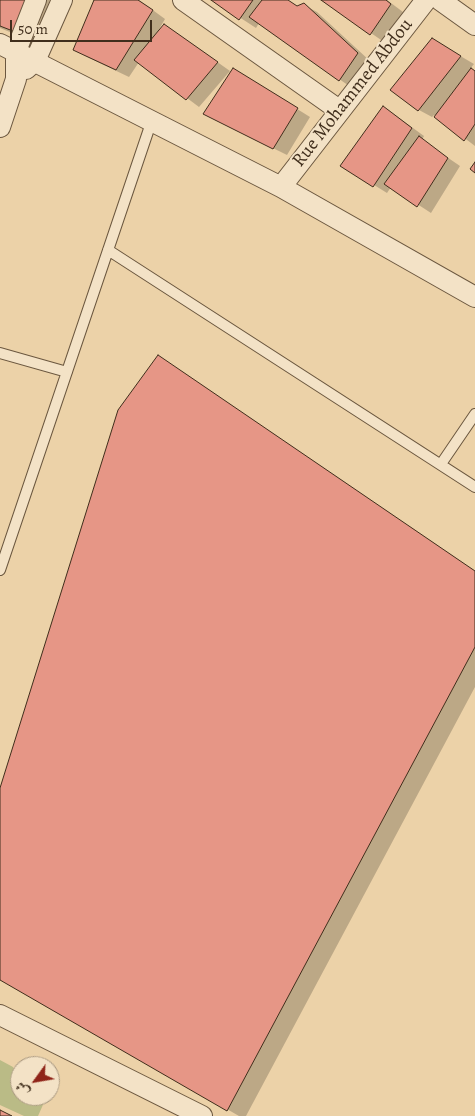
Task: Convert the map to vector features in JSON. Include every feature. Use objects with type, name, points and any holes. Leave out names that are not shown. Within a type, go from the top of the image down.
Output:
[{"type":"street","points":[[16,79],[8,48],[36,0]]},
{"type":"street","points":[[0,127],[16,79],[35,60],[62,0]]},
{"type":"street","points":[[183,0],[339,110]]},
{"type":"street","name":"Rue Mohammed Abdou","points":[[281,186],[426,0]]},
{"type":"street","points":[[440,0],[475,25]]},
{"type":"street","points":[[8,48],[281,186],[475,297]]},
{"type":"street","points":[[0,1016],[202,1116]]},
{"type":"lane","points":[[0,570],[152,120]]},
{"type":"lane","points":[[108,250],[475,487]]},
{"type":"lane","points":[[0,352],[67,372]]},
{"type":"lane","points":[[441,464],[475,414]]},
{"type":"green space","points":[[0,1060],[10,1065],[10,1106],[42,1106],[38,1116],[24,1116],[0,1105]]},
{"type":"building","points":[[0,0],[30,0],[18,33],[0,26]]},
{"type":"building","points":[[94,0],[138,0],[153,10],[116,70],[73,50]]},
{"type":"building","points":[[211,0],[253,0],[239,20]]},
{"type":"building","points":[[262,0],[288,0],[297,6],[304,3],[358,53],[339,81],[249,17]]},
{"type":"building","points":[[321,0],[386,0],[391,4],[370,35]]},
{"type":"building","points":[[164,24],[218,62],[186,100],[134,60]]},
{"type":"building","points":[[432,38],[461,56],[418,111],[390,90]]},
{"type":"building","points":[[233,68],[298,108],[273,149],[203,114]]},
{"type":"building","points":[[471,68],[475,71],[475,124],[464,141],[434,117]]},
{"type":"building","points":[[383,106],[412,128],[373,187],[340,166]]},
{"type":"building","points":[[419,136],[448,158],[417,207],[384,184]]},
{"type":"building","points":[[475,162],[475,173],[470,169]]},
{"type":"building","points":[[158,355],[475,571],[475,647],[227,1111],[0,980],[0,788],[118,410]]},
{"type":"building","points":[[0,1110],[12,1116],[0,1116]]}]
